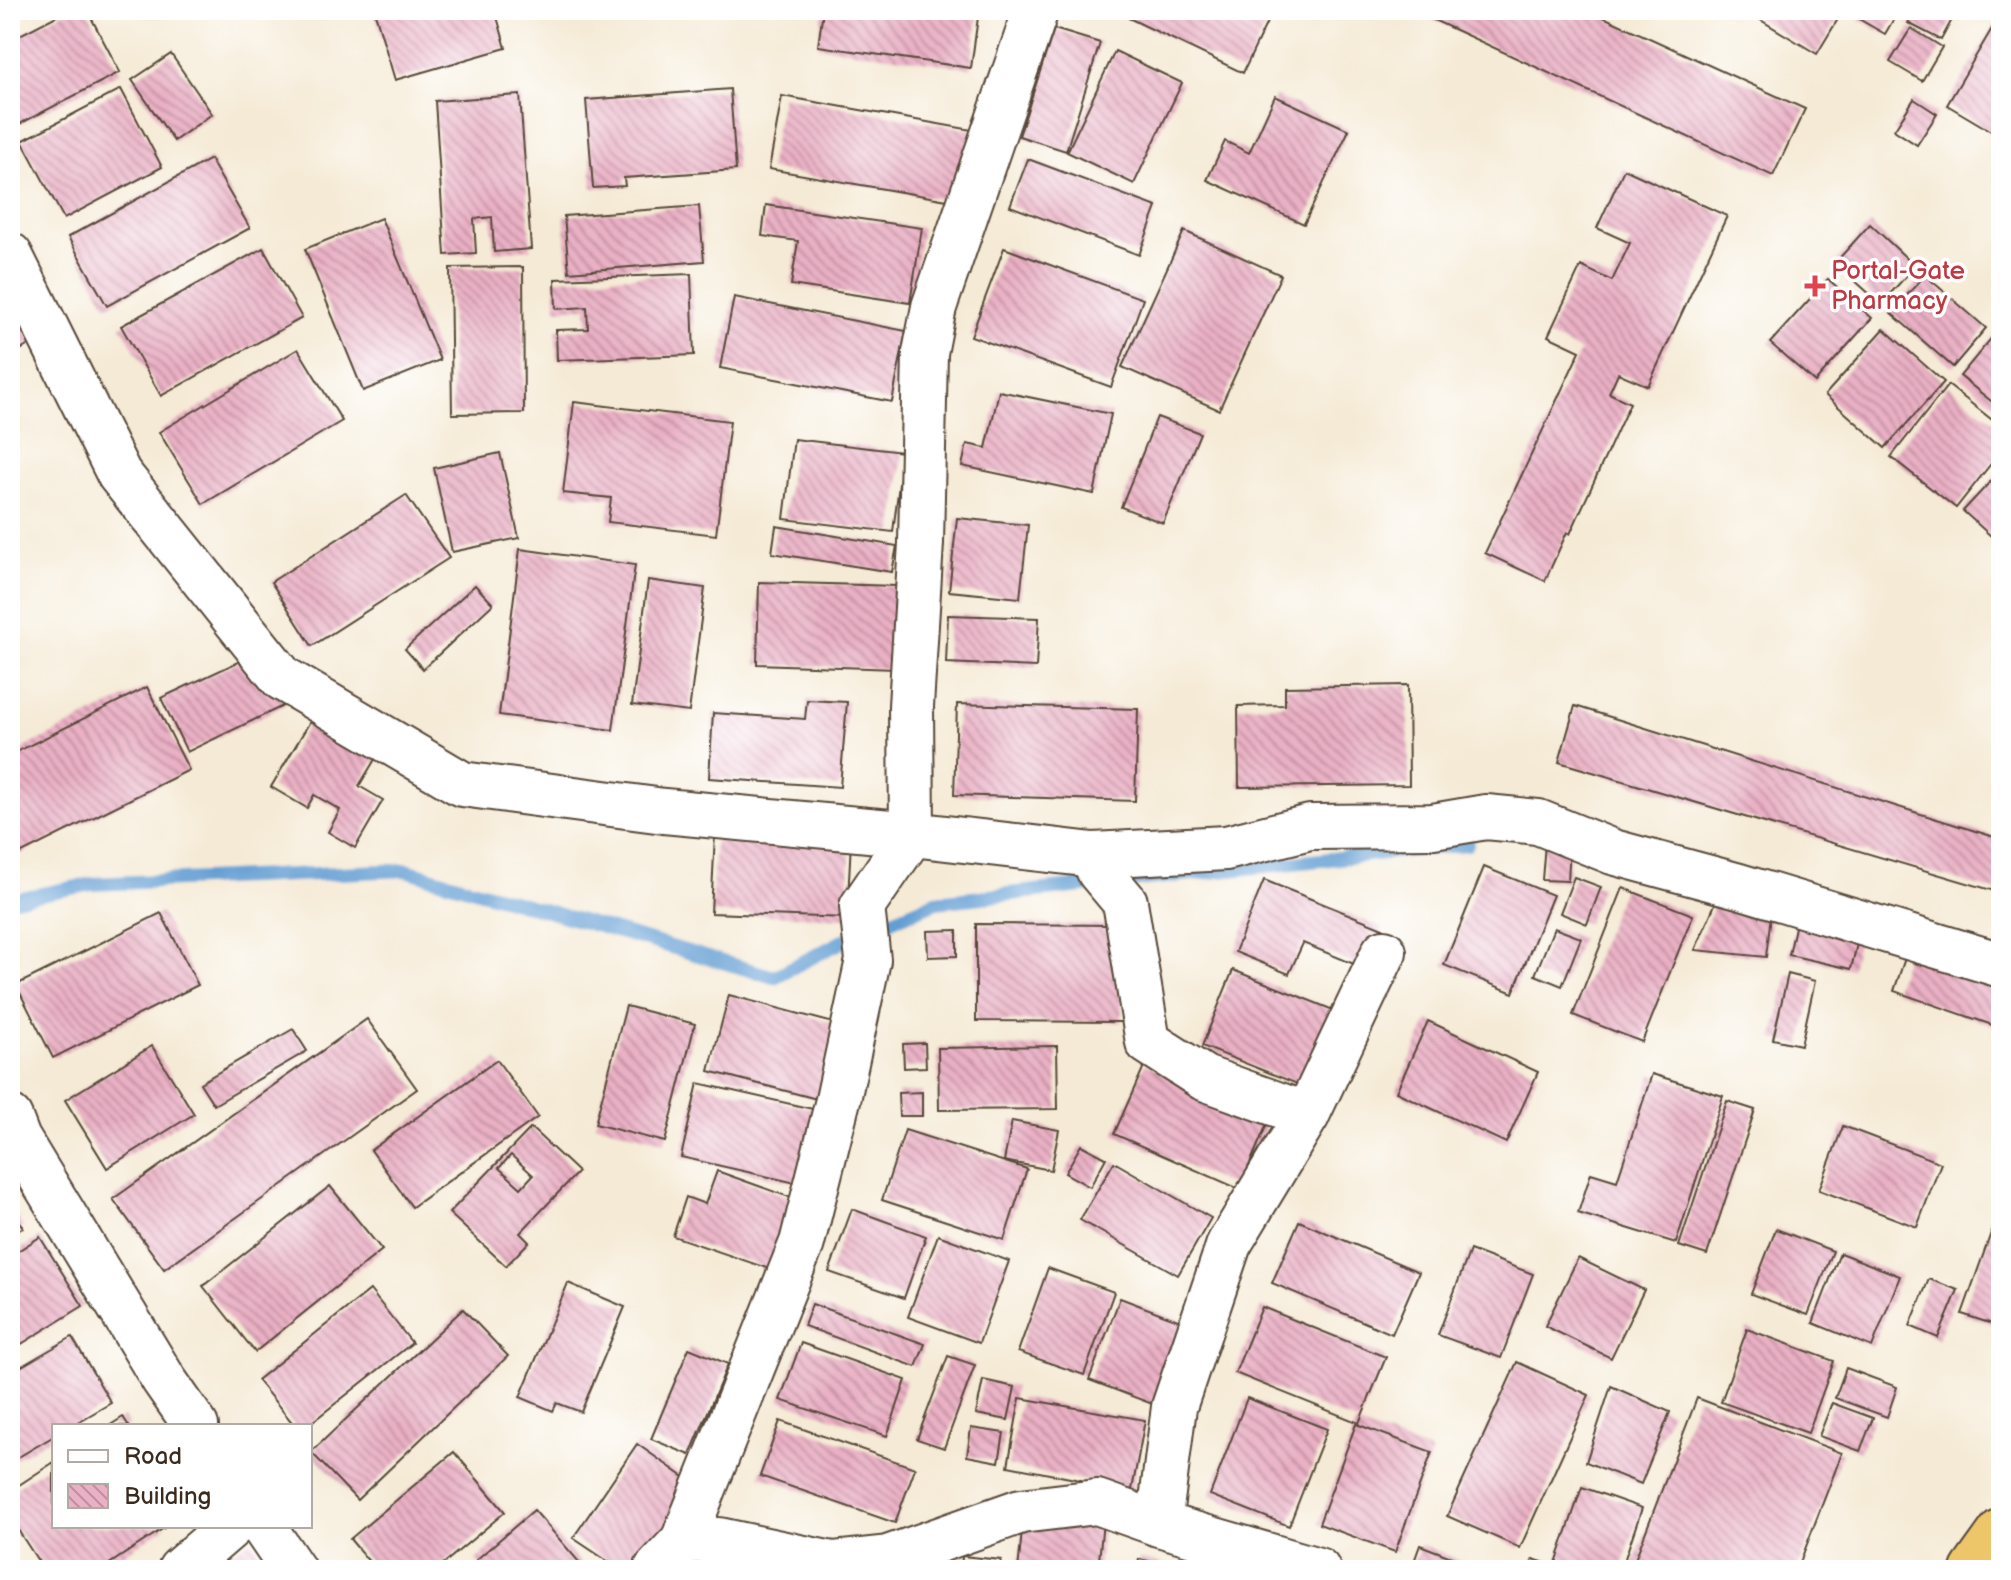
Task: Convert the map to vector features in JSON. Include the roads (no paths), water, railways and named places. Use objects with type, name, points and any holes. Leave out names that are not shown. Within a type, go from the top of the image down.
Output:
[{"type":"highway","points":[[1973,1570],[2001,1531]]},
{"type":"street","points":[[669,1556],[802,1243],[838,1100],[868,960],[862,907],[912,834],[911,706],[921,543],[925,353],[938,294],[1036,10]]},
{"type":"street","points":[[10,255],[119,474],[282,678],[462,784],[664,811],[912,834],[1106,876],[1310,827],[1433,826],[1486,817],[1538,822],[1613,852],[1785,899],[2001,965]]},
{"type":"street","points":[[1106,876],[1148,1042],[1204,1078],[1307,1115]]},
{"type":"street","points":[[1159,1524],[1174,1407],[1229,1244],[1307,1115],[1384,952]]},
{"type":"street","points":[[10,1119],[18,1139],[164,1380],[195,1424]]},
{"type":"street","points":[[669,1556],[719,1540],[832,1564],[888,1558],[1021,1511],[1097,1502],[1159,1524],[1318,1570]]},
{"type":"street","points":[[180,1570],[229,1528]]},
{"type":"street","points":[[264,1528],[293,1570]]},
{"type":"waterway","points":[[10,900],[92,884],[406,870],[774,977],[847,939],[936,902],[1467,844]]},
{"type":"place","name":"Portal-Gate Pharmacy","points":[[1815,286]]}]
